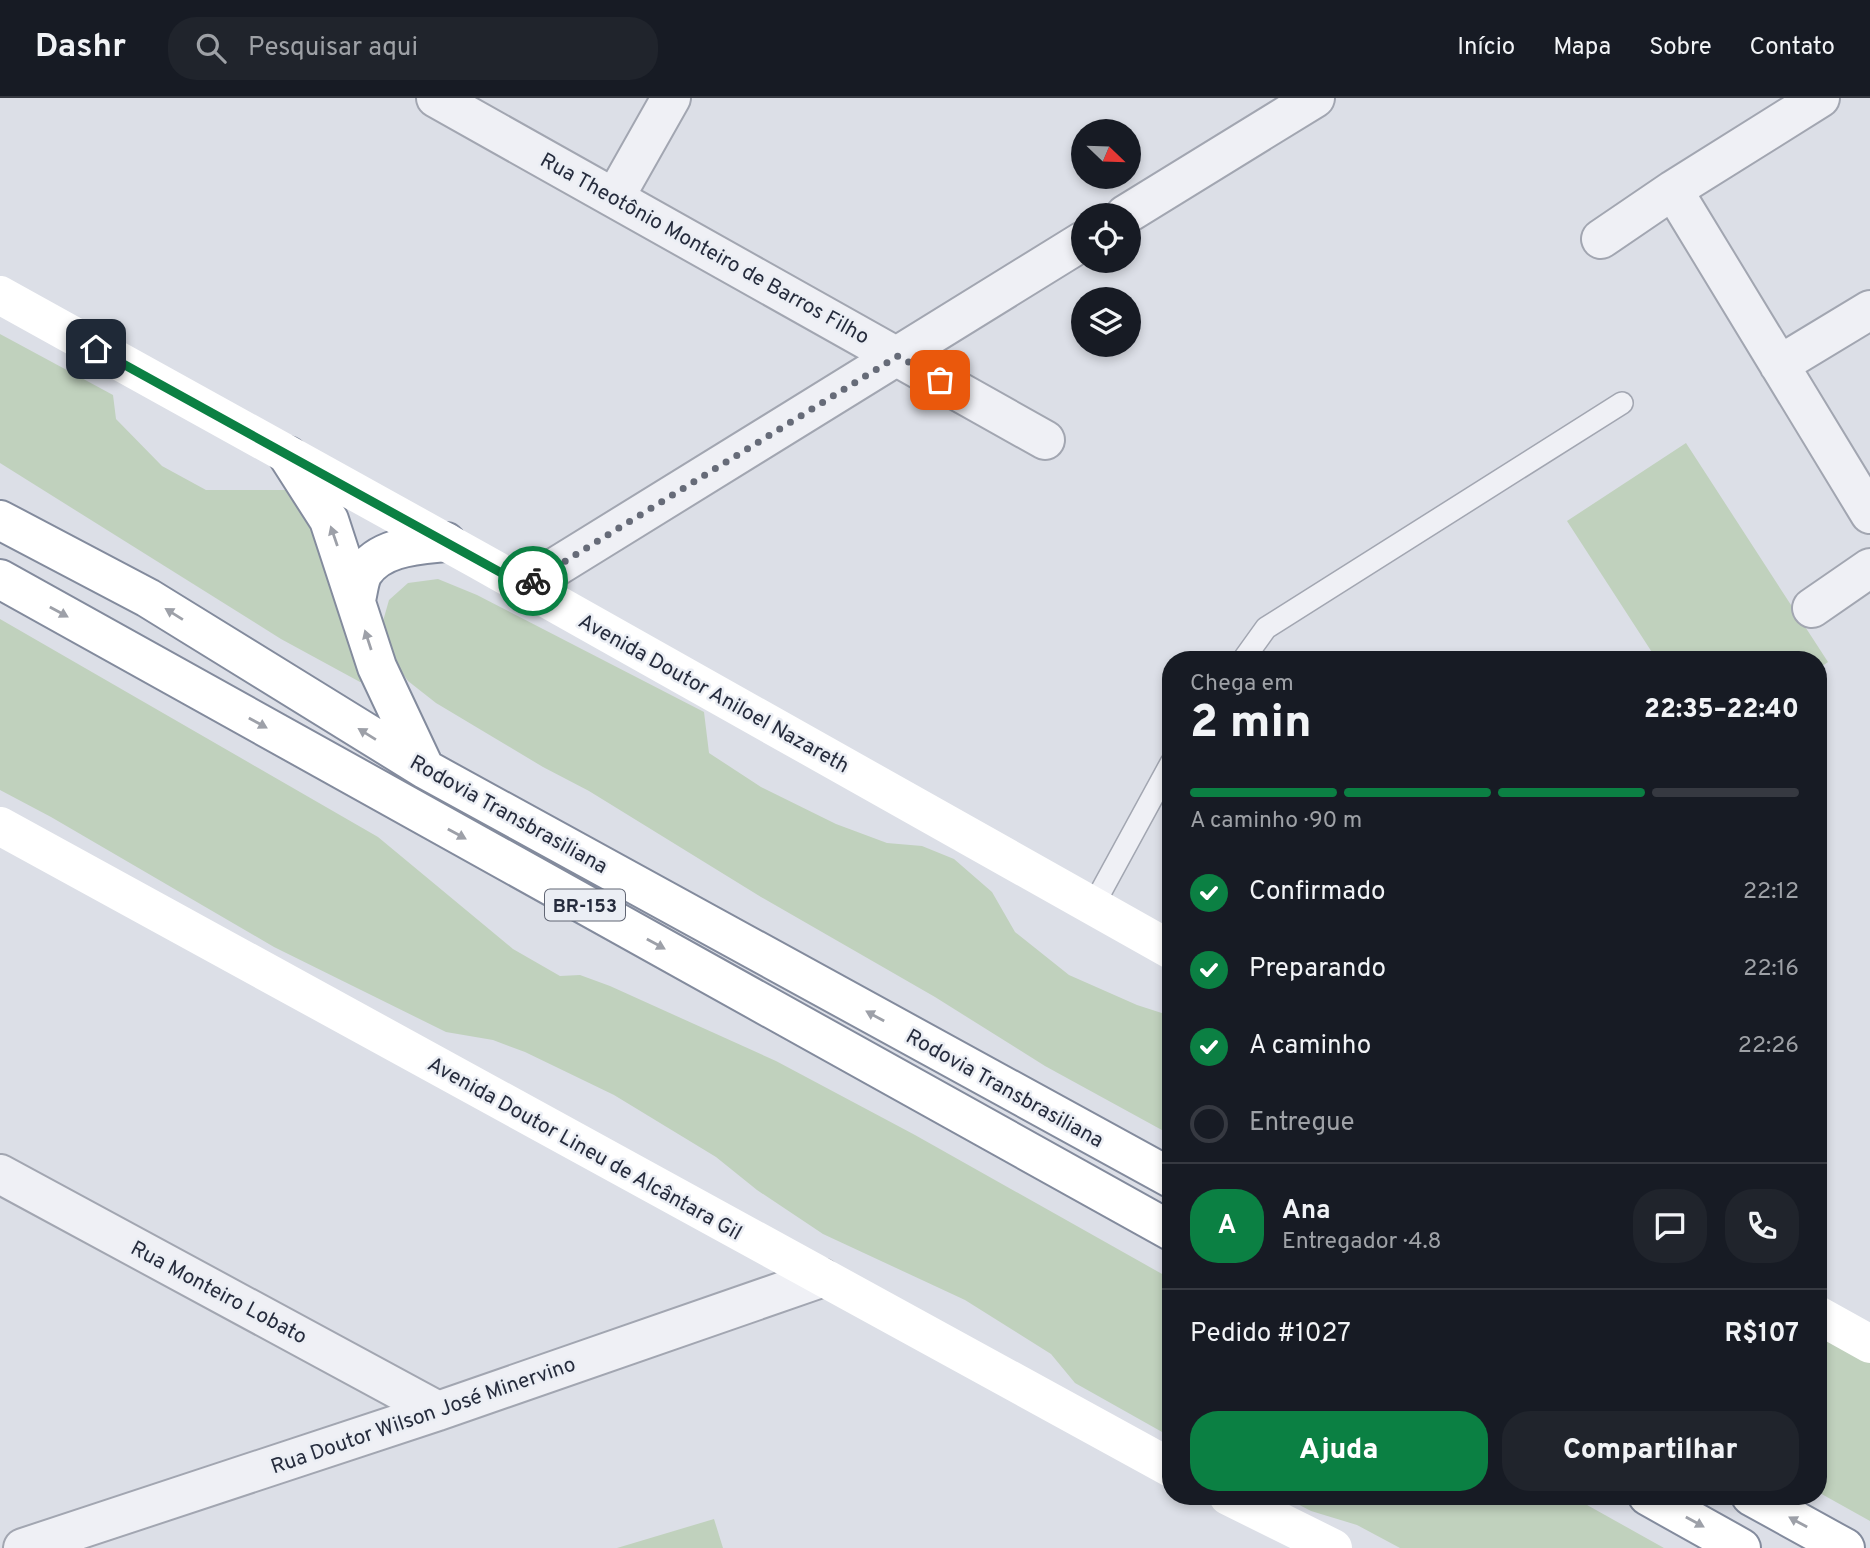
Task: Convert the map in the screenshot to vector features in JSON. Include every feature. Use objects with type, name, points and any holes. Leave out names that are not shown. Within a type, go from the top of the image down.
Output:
[{"type":"main road","name":"Avenida Doutor Aniloel Nazareth","points":[[0,295],[525,586],[1162,945]]},
{"type":"main road","points":[[288,456],[328,520],[377,667],[425,769]]},
{"type":"main road","name":"Rodovia Transbrasiliana","points":[[0,520],[148,598],[425,769],[1162,1173]]},
{"type":"main road","points":[[356,600],[363,573],[382,556],[409,546],[446,542]]},
{"type":"main road","name":"Rodovia Transbrasiliana","points":[[0,579],[1162,1226]]},
{"type":"main road","name":"Avenida Doutor Lineu de Alcântara Gil","points":[[0,826],[1162,1463]]},
{"type":"main road","points":[[1827,1320],[1870,1344]]},
{"type":"main road","points":[[1246,1505],[1334,1548]]},
{"type":"main road","points":[[1664,1505],[1741,1548]]},
{"type":"main road","points":[[1767,1505],[1845,1548]]},
{"type":"street","name":"Rua Theotônio Monteiro de Barros Filho","points":[[436,98],[1045,440]]},
{"type":"street","points":[[615,197],[671,98]]},
{"type":"street","points":[[1141,205],[1314,98]]},
{"type":"street","points":[[1601,239],[1673,190],[1820,98]]},
{"type":"street","points":[[1673,190],[1870,514]]},
{"type":"street","points":[[525,586],[1071,248]]},
{"type":"street","points":[[1779,365],[1870,310]]},
{"type":"street","points":[[1812,608],[1870,568]]},
{"type":"street","name":"Rua Monteiro Lobato","points":[[0,1174],[438,1412]]},
{"type":"street","name":"Rua Doutor Wilson José Minervino","points":[[23,1548],[438,1412],[821,1278]]},
{"type":"lane","points":[[1249,651],[1266,628],[1622,403]]},
{"type":"lane","points":[[1093,906],[1162,780]]},
{"type":"green space","points":[[0,334],[113,395],[116,419],[162,466],[206,490],[295,490],[315,506],[368,679],[360,682],[281,639],[0,463]]},
{"type":"green space","points":[[1686,443],[1821,651],[1651,651],[1567,521]]},
{"type":"green space","points":[[438,579],[477,595],[704,712],[709,753],[761,787],[836,824],[887,843],[922,846],[954,859],[992,892],[1015,932],[1069,975],[1162,1013],[1162,1130],[1045,1066],[935,997],[761,897],[589,791],[543,767],[436,703],[408,681],[387,651],[381,628],[389,600],[408,583]]},
{"type":"green space","points":[[0,619],[378,837],[513,949],[560,976],[580,975],[610,986],[776,1061],[915,1135],[1162,1274],[1162,1432],[1075,1383],[1051,1354],[965,1300],[823,1234],[757,1190],[716,1157],[614,1095],[525,1052],[493,1040],[446,1032],[274,947],[0,790]]},
{"type":"green space","points":[[1827,1337],[1870,1362],[1870,1521],[1827,1497]]},
{"type":"green space","points":[[1299,1505],[1587,1505],[1664,1548],[1400,1548],[1357,1525]]},
{"type":"green space","points":[[714,1519],[723,1548],[617,1548]]},
{"type":"way so far","points":[[533,581],[898,356],[940,380]]},
{"type":"route","points":[[96,349],[525,586],[533,581]]}]
